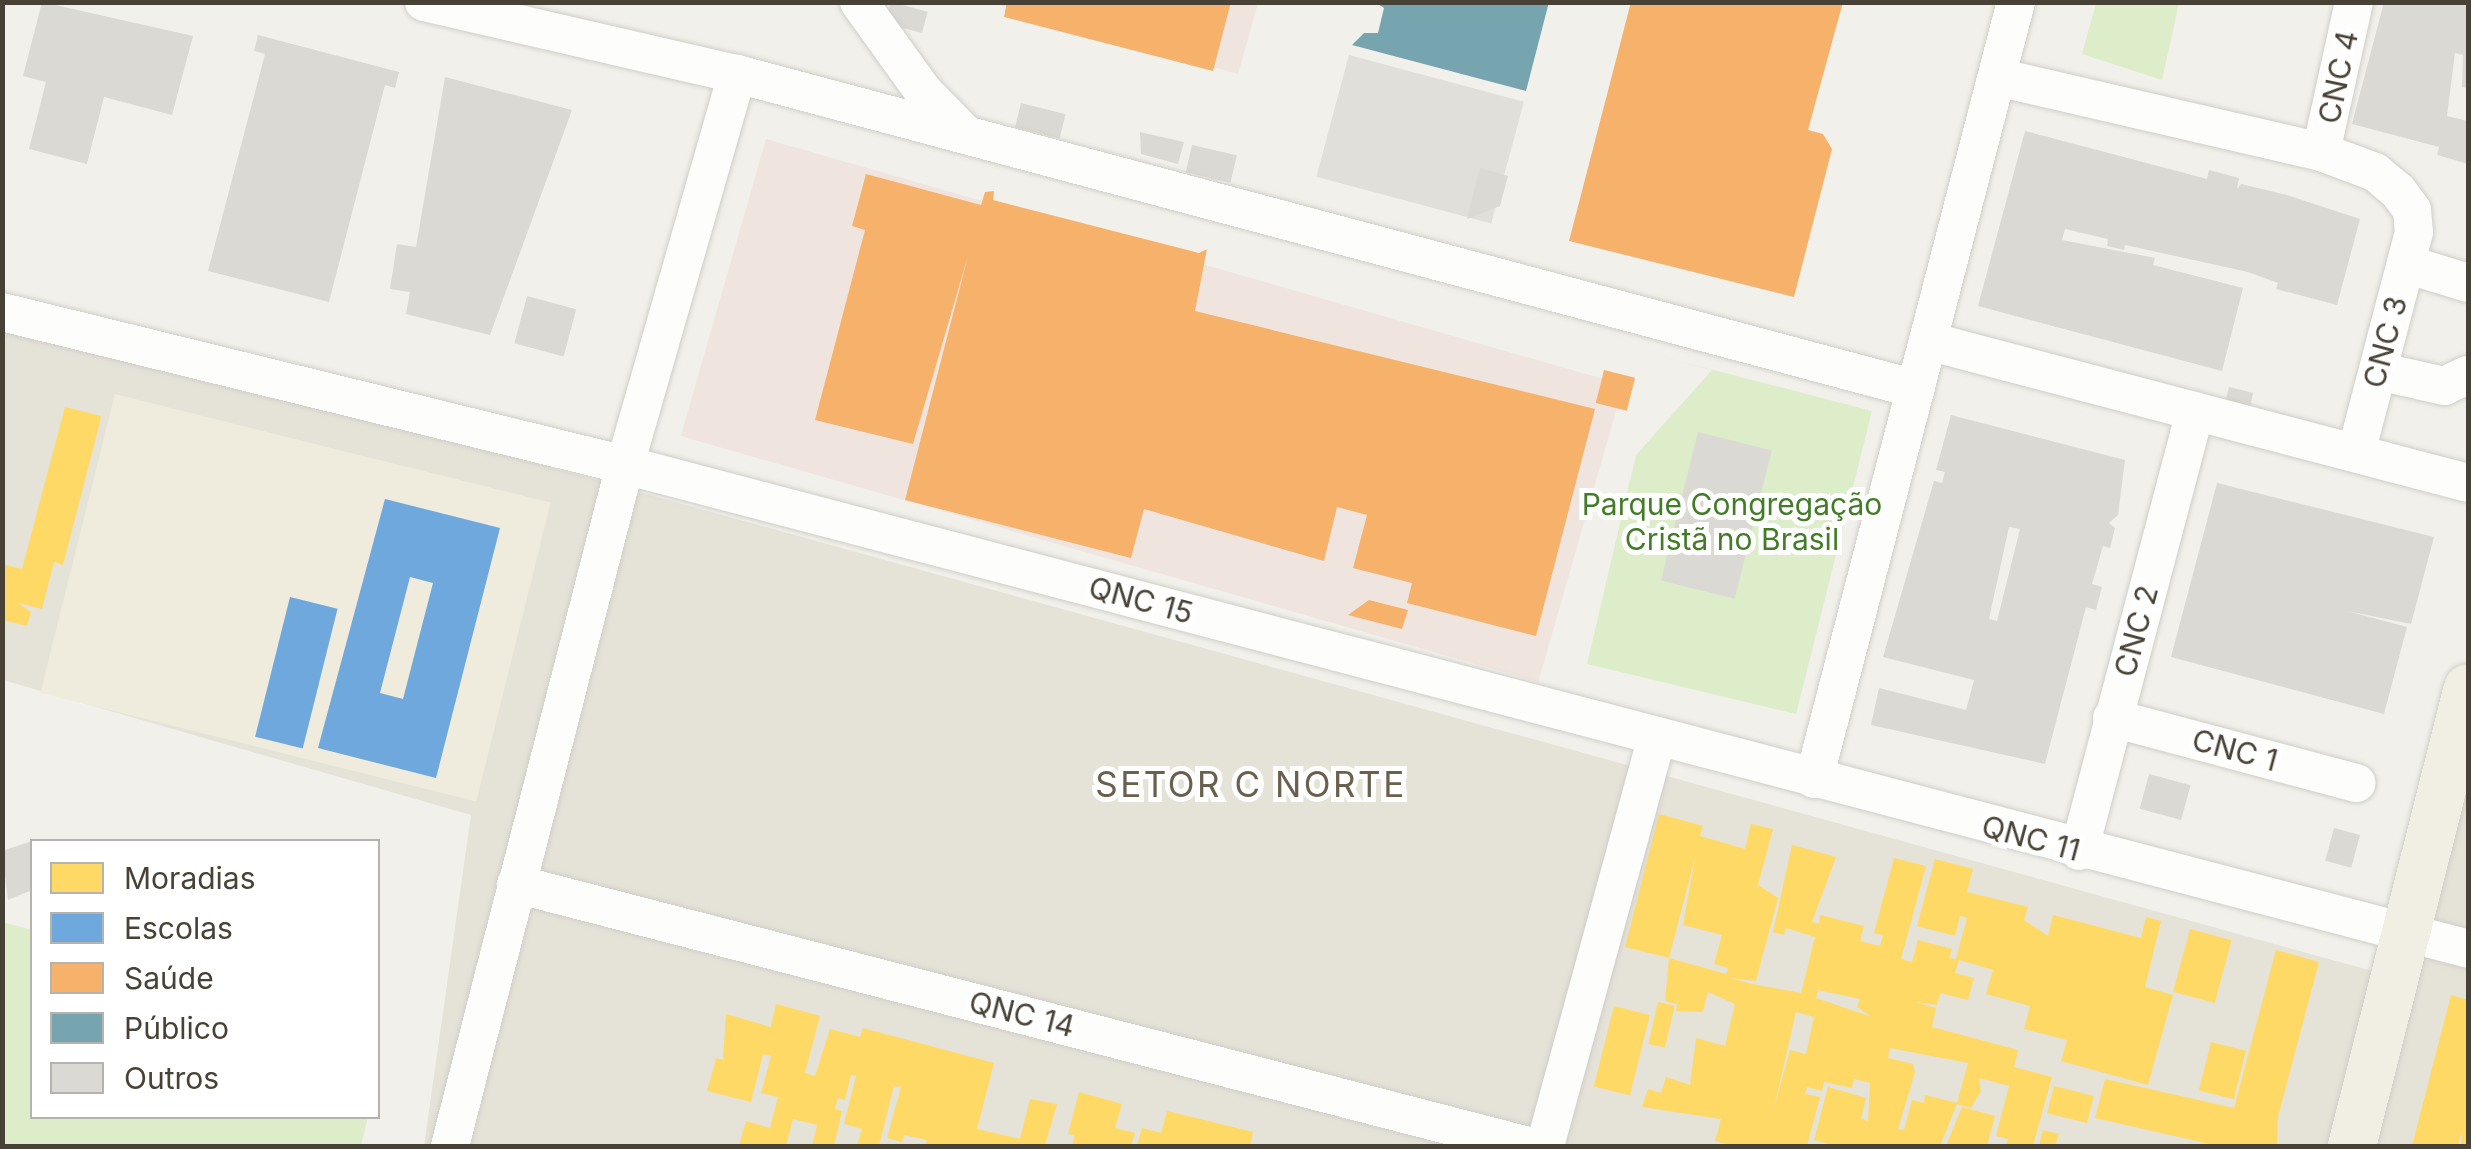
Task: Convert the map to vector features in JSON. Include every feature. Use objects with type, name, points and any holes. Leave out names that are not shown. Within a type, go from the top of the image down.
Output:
[{"type":"main road","points":[[2352,1146],[2468,688]]},
{"type":"street","points":[[859,2],[923,90],[969,138]]},
{"type":"street","points":[[1814,778],[2016,2]]},
{"type":"street","name":"CNC 4","points":[[2322,152],[2354,2]]},
{"type":"street","points":[[429,3],[738,74],[1916,388]]},
{"type":"street","points":[[450,1146],[625,465],[738,74]]},
{"type":"street","points":[[1997,77],[2322,152],[2374,172],[2398,191],[2412,210],[2410,248],[2468,284]]},
{"type":"street","name":"CNC 3","points":[[2356,453],[2410,248]]},
{"type":"street","name":"QNC 15","points":[[2,312],[625,465],[1657,736]]},
{"type":"street","points":[[1928,341],[2468,483]]},
{"type":"street","points":[[2378,371],[2444,386],[2468,375]]},
{"type":"street","name":"CNC 2","points":[[2079,851],[2194,411]]},
{"type":"street","name":"CNC 1","points":[[2112,718],[2358,783]]},
{"type":"street","points":[[1545,1146],[1657,736]]},
{"type":"street","name":"QNC 11","points":[[1657,736],[2079,851],[2468,949]]},
{"type":"street","name":"QNC 14","points":[[516,884],[1528,1146]]},
{"type":"shaded area","points":[[989,2],[1258,3],[1238,74]]},
{"type":"shaded area","points":[[1349,55],[1524,102],[1491,224],[1316,177]]},
{"type":"shaded area","points":[[766,139],[1623,385],[1538,682],[681,436]]},
{"type":"shaded area","points":[[2,316],[2394,977],[2348,1146],[424,1146],[471,815],[3,680]]},
{"type":"shaded area","points":[[115,394],[551,503],[476,801],[40,693]]},
{"type":"shaded area","points":[[2468,706],[2468,1146],[2357,1146]]},
{"type":"green space","points":[[2096,3],[2179,3],[2162,80],[2082,54]]},
{"type":"green space","name":"Parque Congregação Cristã no Brasil","points":[[1660,356],[1872,411],[1796,714],[1587,664],[1636,455],[1712,370]]},
{"type":"green space","points":[[2,922],[30,929],[30,1119],[368,1119],[361,1146],[3,1146]]},
{"type":"building: Moradias","points":[[65,407],[101,416],[63,565],[54,562],[42,609],[18,603],[31,612],[27,626],[2,620],[2,564],[22,569]]},
{"type":"building: Moradias","points":[[1659,814],[1703,826],[1700,836],[1745,849],[1751,824],[1773,829],[1758,885],[1778,898],[1756,981],[1729,978],[1801,993],[1815,937],[1786,928],[1784,935],[1773,932],[1792,845],[1836,857],[1812,922],[1819,924],[1820,915],[1864,926],[1860,941],[1880,946],[1883,935],[1874,933],[1894,858],[1926,866],[1901,959],[1912,962],[1918,940],[1952,949],[1949,958],[1956,959],[1967,918],[1960,916],[1955,936],[1917,926],[1935,859],[1973,869],[1967,892],[2028,907],[2024,920],[2048,936],[2053,915],[2141,938],[2146,917],[2161,921],[2145,987],[2173,995],[2148,1085],[2061,1061],[2067,1040],[2024,1029],[2030,1006],[1986,994],[1993,970],[1959,960],[1955,973],[1974,978],[1968,1000],[1940,993],[1937,1005],[1915,1002],[1936,1008],[1932,1027],[2018,1050],[2014,1067],[2052,1077],[2033,1146],[2006,1146],[2008,1139],[1996,1136],[2009,1086],[1979,1078],[1981,1091],[1971,1108],[1957,1104],[1940,1146],[1837,1146],[1814,1140],[1828,1087],[1866,1098],[1861,1119],[1868,1121],[1870,1083],[1854,1079],[1852,1088],[1824,1082],[1822,1091],[1807,1087],[1805,1094],[1820,1097],[1807,1146],[1734,1146],[1715,1141],[1721,1119],[1642,1107],[1648,1089],[1661,1093],[1666,1077],[1690,1085],[1696,1038],[1725,1046],[1735,1004],[1708,992],[1703,1012],[1676,1011],[1678,997],[1676,1004],[1665,1001],[1669,958],[1625,947]],"holes":[[[1695,858],[1683,925],[1722,935],[1714,964],[1728,968],[1726,974],[1669,958]],[[1818,990],[1860,999],[1857,1007],[1872,1017],[1816,998]],[[1796,1012],[1814,1017],[1806,1054],[1790,1050],[1774,1108]],[[1890,1048],[1968,1063],[1957,1103],[1925,1095],[1924,1103],[1912,1100],[1904,1130],[1898,1129],[1915,1072],[1913,1064],[1888,1058]]]},
{"type":"building: Moradias","points":[[2190,929],[2232,940],[2215,1003],[2173,992]]},
{"type":"building: Moradias","points":[[2276,950],[2319,962],[2278,1117],[2277,1144],[2218,1146],[2095,1118],[2105,1079],[2234,1108]]},
{"type":"building: Moradias","points":[[2451,995],[2468,1000],[2468,1146],[2461,1146],[2462,1129],[2458,1146],[2412,1146]]},
{"type":"building: Moradias","points":[[1658,1002],[1675,1006],[1665,1048],[1648,1044]]},
{"type":"building: Moradias","points":[[776,1004],[820,1016],[805,1073],[815,1076],[830,1029],[860,1037],[863,1028],[994,1063],[977,1129],[1020,1139],[1030,1099],[1057,1104],[1045,1146],[925,1146],[927,1140],[904,1135],[902,1142],[887,1138],[901,1087],[894,1086],[879,1146],[857,1146],[862,1129],[844,1124],[856,1076],[851,1075],[845,1100],[838,1098],[835,1109],[842,1111],[834,1146],[812,1146],[817,1125],[793,1119],[786,1146],[739,1146],[746,1121],[770,1128],[778,1097],[761,1093],[771,1056],[763,1054],[751,1102],[707,1091],[716,1058],[723,1060],[726,1014],[771,1027]]},
{"type":"building: Moradias","points":[[1614,1006],[1650,1015],[1630,1095],[1594,1087]]},
{"type":"building: Moradias","points":[[2211,1042],[2246,1051],[2234,1099],[2199,1091]]},
{"type":"building: Moradias","points":[[2054,1086],[2094,1096],[2087,1123],[2047,1113]]},
{"type":"building: Moradias","points":[[1079,1092],[1122,1104],[1115,1128],[1135,1133],[1131,1146],[1072,1146],[1075,1135],[1068,1134]]},
{"type":"building: Moradias","points":[[1962,1107],[1995,1116],[1987,1146],[1946,1146]]},
{"type":"building: Moradias","points":[[1167,1111],[1253,1132],[1250,1146],[1137,1146],[1142,1128],[1161,1133]]},
{"type":"building: Moradias","points":[[2043,1130],[2059,1134],[2055,1146],[2039,1146]]},
{"type":"building: Escolas","points":[[385,499],[500,528],[436,778],[318,748]],"holes":[[[410,577],[433,583],[403,699],[380,693]]]},
{"type":"building: Escolas","points":[[290,597],[338,609],[303,749],[255,737]]},
{"type":"building: Saúde","points":[[1007,2],[1231,2],[1213,71],[1004,17]]},
{"type":"building: Saúde","points":[[1631,2],[1843,2],[1808,130],[1823,134],[1832,149],[1794,297],[1569,241]]},
{"type":"building: Saúde","points":[[866,174],[981,205],[985,192],[994,191],[993,200],[1199,253],[1207,249],[1195,311],[1595,409],[1536,636],[1407,603],[1412,583],[1353,568],[1367,515],[1337,507],[1324,561],[1144,509],[1131,558],[905,500],[968,256],[913,444],[815,420],[865,230],[852,226]]},
{"type":"building: Saúde","points":[[1604,370],[1635,378],[1627,411],[1596,403]]},
{"type":"building: Saúde","points":[[1369,600],[1408,610],[1402,629],[1348,615]]},
{"type":"building: Público","points":[[1375,2],[1549,2],[1526,91],[1352,45],[1364,33],[1378,33],[1384,8]]},
{"type":"building: Outros","points":[[42,2],[193,36],[172,115],[104,97],[87,164],[29,149],[46,82],[23,76]]},
{"type":"building: Outros","points":[[891,2],[928,12],[922,33],[885,23]]},
{"type":"building: Outros","points":[[2384,2],[2468,2],[2468,88],[2462,87],[2463,55],[2455,53],[2447,116],[2468,121],[2468,164],[2437,155],[2439,147],[2352,124]]},
{"type":"building: Outros","points":[[258,35],[399,72],[395,88],[385,85],[329,302],[208,271],[265,54],[254,51]]},
{"type":"building: Outros","points":[[445,77],[572,110],[490,335],[406,314],[410,292],[390,289],[397,244],[416,247]]},
{"type":"building: Outros","points":[[1021,103],[1066,114],[1060,138],[1015,127]]},
{"type":"building: Outros","points":[[2025,131],[2207,179],[2209,170],[2239,178],[2237,189],[2241,184],[2287,195],[2360,219],[2337,305],[2276,289],[2278,283],[2248,272],[2125,245],[2124,250],[2107,246],[2108,239],[2065,229],[2062,240],[2155,258],[2153,265],[2243,288],[2222,371],[1978,306]]},
{"type":"building: Outros","points":[[1140,132],[1184,142],[1178,164],[1141,154]]},
{"type":"building: Outros","points":[[1192,145],[1237,155],[1231,183],[1186,172]]},
{"type":"building: Outros","points":[[1480,168],[1508,176],[1500,206],[1467,219]]},
{"type":"building: Outros","points":[[527,296],[576,309],[564,357],[514,343]]},
{"type":"building: Outros","points":[[2229,387],[2253,393],[2249,409],[2225,403]]},
{"type":"building: Outros","points":[[1951,415],[2125,460],[2118,515],[2109,523],[2115,528],[2110,548],[2103,546],[2092,584],[2102,587],[2096,610],[2086,607],[2045,764],[1871,725],[1879,688],[1966,710],[1974,680],[1883,657],[1934,481],[1942,483],[1945,472],[1936,470]],"holes":[[[2009,527],[2020,529],[1997,621],[1989,619]]]},
{"type":"building: Outros","points":[[1698,432],[1772,450],[1735,599],[1661,580]]},
{"type":"building: Outros","points":[[2217,483],[2434,537],[2411,624],[2347,611],[2407,627],[2384,714],[2171,657]]},
{"type":"building: Outros","points":[[2149,774],[2191,785],[2181,820],[2140,809]]},
{"type":"building: Outros","points":[[2334,828],[2360,835],[2351,868],[2325,861]]},
{"type":"building: Outros","points":[[30,842],[30,891],[8,900],[2,851]]},
{"type":"district","name":"SETOR C NORTE","points":[[1251,784]]}]
